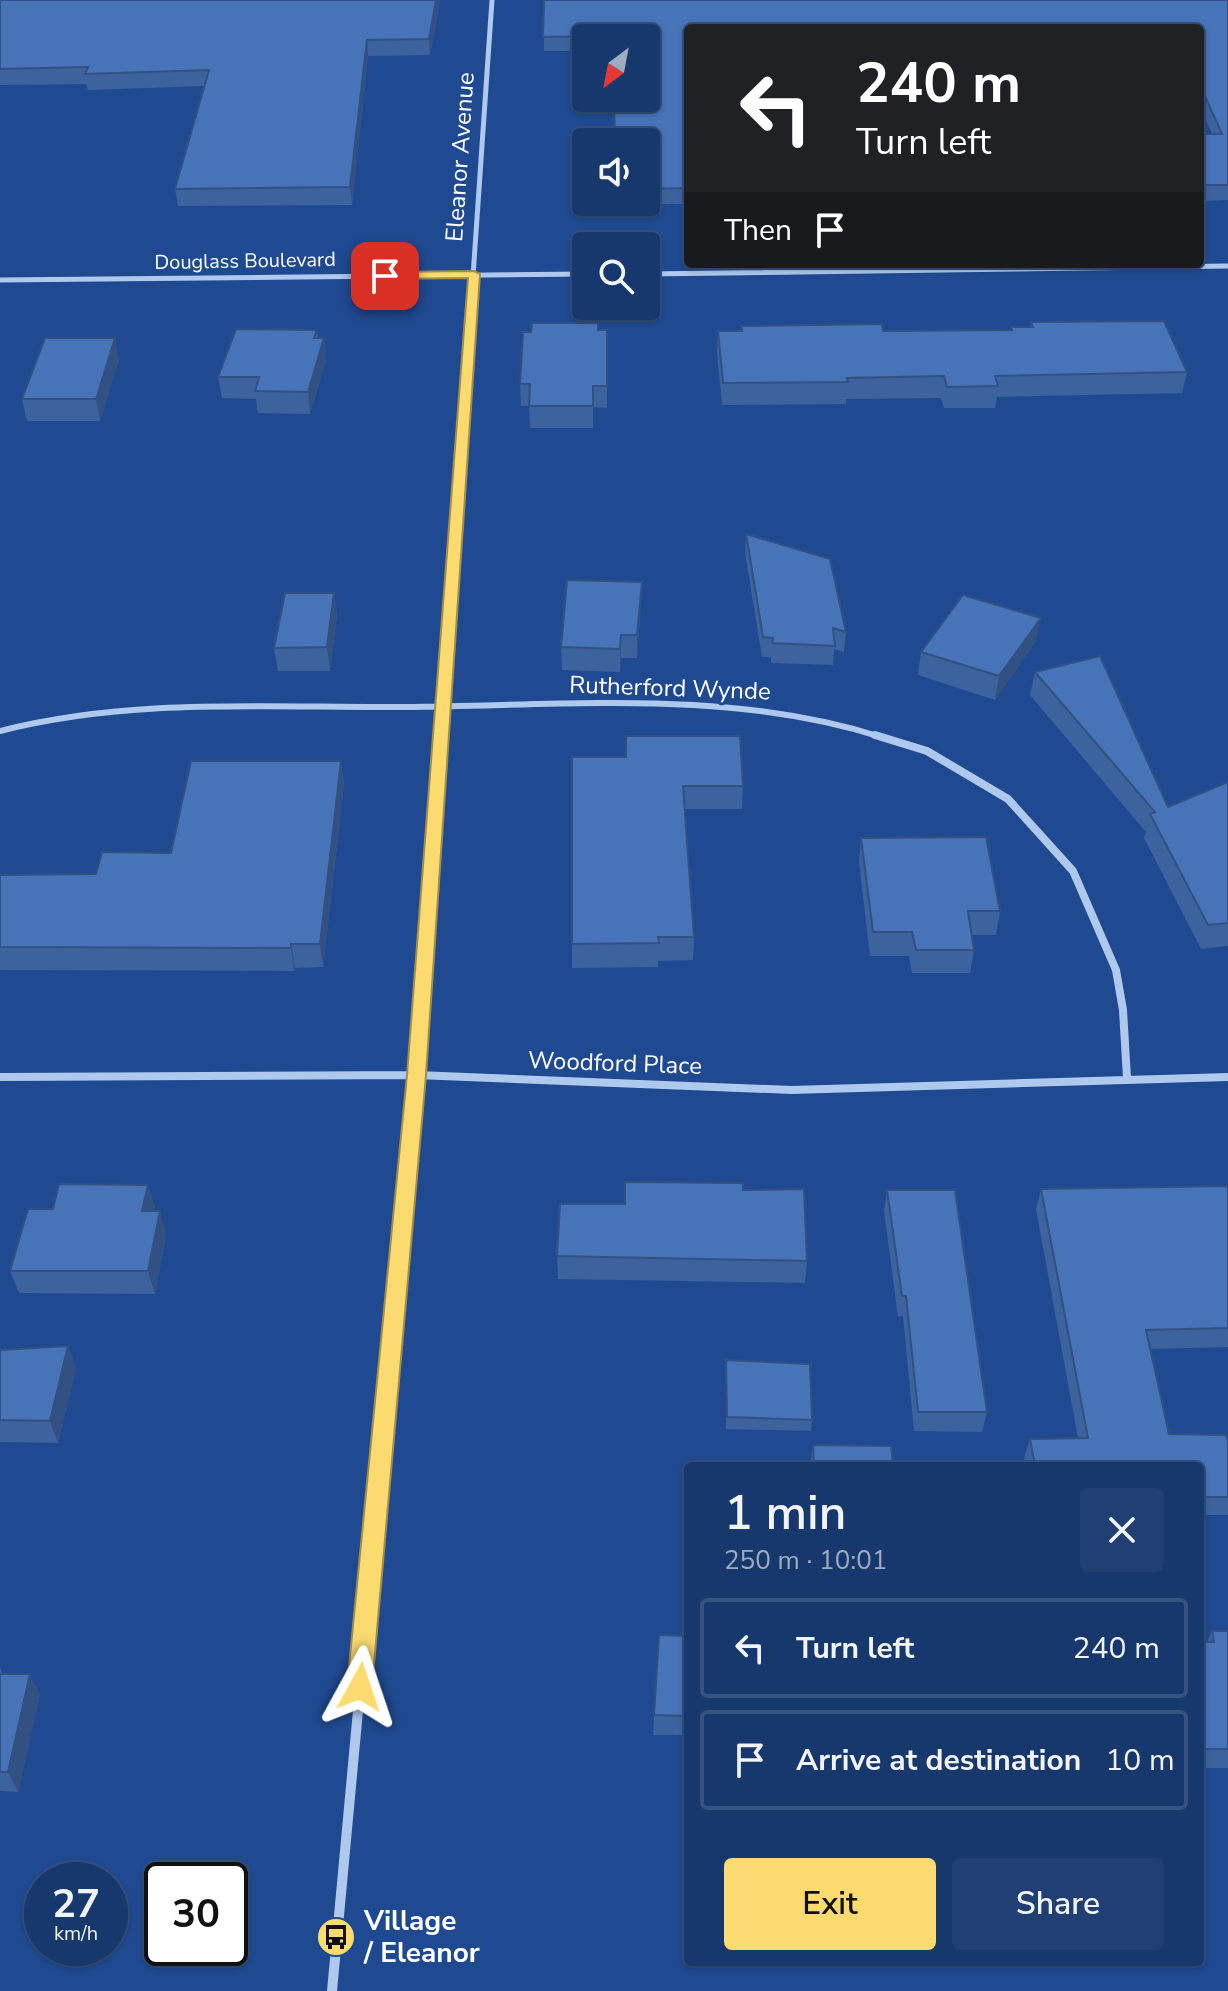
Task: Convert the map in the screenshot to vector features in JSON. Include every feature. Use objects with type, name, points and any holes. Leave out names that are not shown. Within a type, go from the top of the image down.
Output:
[{"type":"street","name":"Eleanor Avenue","points":[[332,1991],[417,1075],[492,0]]},
{"type":"street","points":[[1204,266],[1228,266]]},
{"type":"street","points":[[660,274],[1082,268]]},
{"type":"street","name":"Douglass Boulevard","points":[[0,280],[572,274]]},
{"type":"street","name":"Rutherford Wynde","points":[[0,731],[69,716],[204,706],[604,703],[766,709],[833,719],[882,733],[928,750],[970,773],[1032,823],[1057,850],[1083,890],[1103,931],[1117,974],[1127,1078]]},
{"type":"street","name":"Woodford Place","points":[[0,1077],[417,1075],[792,1090],[1228,1077]]},
{"type":"building","points":[[0,0],[436,0],[429,39],[367,40],[350,187],[175,189],[209,70],[85,74],[88,67],[0,69]]},
{"type":"building","points":[[544,0],[1228,0],[1228,185],[1204,185],[1204,134],[1222,134],[1204,94],[1204,24],[684,24],[684,188],[660,189],[660,128],[615,128],[614,112],[660,112],[660,24],[572,24],[572,37],[543,37]]},
{"type":"building","points":[[1164,321],[1187,372],[995,376],[998,386],[947,387],[944,376],[847,378],[848,382],[723,383],[718,331],[742,331],[741,326],[882,324],[883,331],[1012,330],[1011,327],[1033,327],[1031,322]]},
{"type":"building","points":[[532,323],[598,323],[598,330],[607,330],[607,386],[593,386],[593,406],[529,406],[530,384],[520,384],[523,332],[531,332]]},
{"type":"building","points":[[236,329],[317,330],[314,338],[324,338],[308,392],[255,391],[259,377],[218,377]]},
{"type":"building","points":[[45,338],[115,338],[96,399],[22,399]]},
{"type":"building","points":[[746,534],[830,559],[846,632],[833,628],[835,646],[772,643],[773,638],[763,637]]},
{"type":"building","points":[[567,580],[642,582],[637,635],[621,635],[620,649],[561,647]]},
{"type":"building","points":[[285,593],[334,593],[327,647],[274,648]]},
{"type":"building","points":[[963,595],[1041,618],[999,676],[921,652]]},
{"type":"building","points":[[1100,656],[1168,807],[1228,782],[1228,923],[1208,925],[1150,814],[1155,812],[1035,672]]},
{"type":"building","points":[[626,736],[740,736],[743,786],[683,786],[694,937],[658,937],[659,943],[572,944],[572,757],[626,757]]},
{"type":"building","points":[[191,761],[341,761],[320,944],[291,944],[291,948],[0,947],[0,875],[96,874],[102,852],[171,853]]},
{"type":"building","points":[[986,837],[1000,911],[968,911],[974,950],[916,950],[912,932],[873,932],[861,838]]},
{"type":"building","points":[[625,1182],[743,1183],[743,1190],[804,1189],[807,1261],[557,1256],[560,1204],[625,1204]]},
{"type":"building","points":[[59,1184],[148,1185],[142,1211],[160,1211],[148,1271],[10,1271],[28,1209],[53,1209]]},
{"type":"building","points":[[1228,1186],[1228,1328],[1146,1330],[1169,1434],[1226,1435],[1228,1497],[1204,1497],[1204,1462],[1034,1462],[1030,1439],[1088,1438],[1041,1189]]},
{"type":"building","points":[[887,1190],[955,1190],[987,1412],[918,1412],[906,1296],[902,1296]]},
{"type":"building","points":[[68,1346],[50,1421],[0,1420],[0,1350]]},
{"type":"building","points":[[726,1360],[810,1364],[812,1420],[727,1417]]},
{"type":"building","points":[[813,1445],[891,1446],[893,1462],[814,1462]]},
{"type":"building","points":[[1212,1631],[1228,1631],[1228,1749],[1204,1749],[1204,1642],[1214,1642]]},
{"type":"building","points":[[659,1635],[684,1636],[684,1716],[654,1715]]},
{"type":"building","points":[[0,1674],[30,1674],[8,1772],[0,1772]]},
{"type":"place","name":"Village / Eleanor","points":[[336,1937]]},
{"type":"route","points":[[360,1687],[417,1075],[474,274],[385,276]]}]
